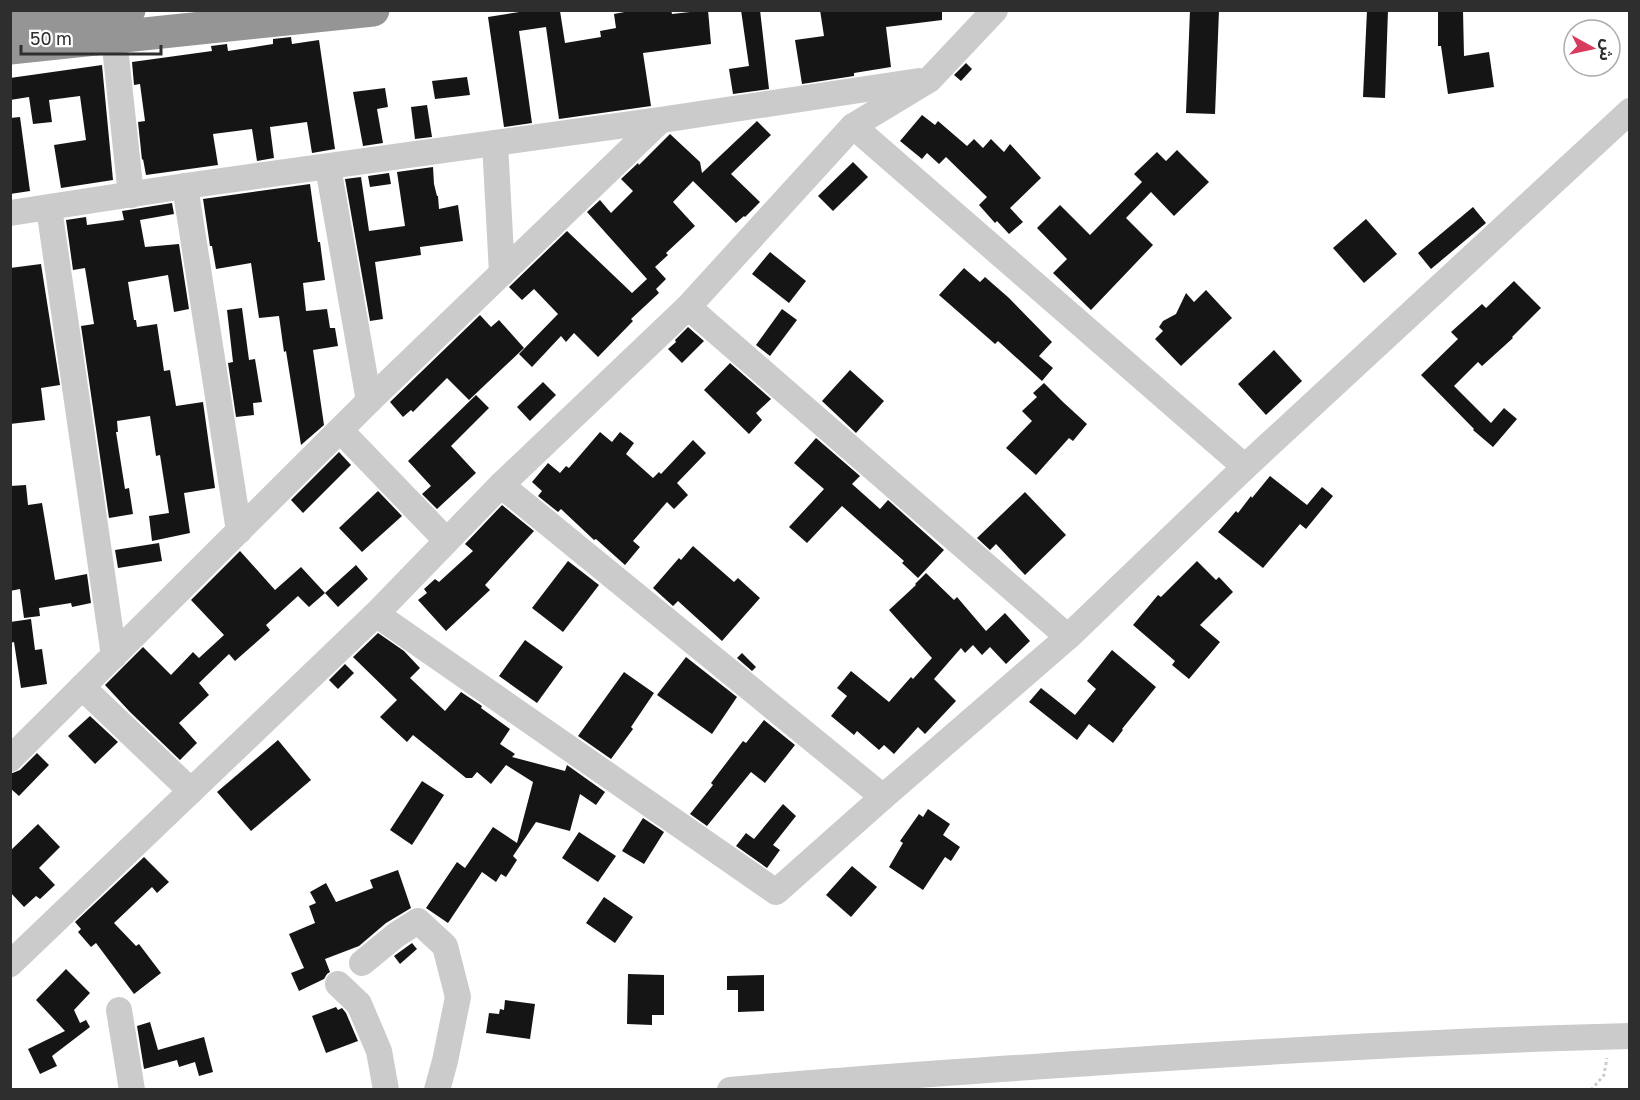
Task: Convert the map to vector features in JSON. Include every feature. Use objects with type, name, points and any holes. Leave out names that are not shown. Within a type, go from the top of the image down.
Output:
[{"type":"highway","points":[[10,23],[371,11]]},
{"type":"highway","points":[[10,48],[118,20]]},
{"type":"street","points":[[10,964],[376,614],[446,540],[688,306],[853,126],[929,80],[995,10]]},
{"type":"street","points":[[118,20],[131,195]]},
{"type":"street","points":[[10,213],[929,80]]},
{"type":"street","points":[[376,614],[776,892],[1068,637],[1245,467],[1629,111]]},
{"type":"street","points":[[10,759],[369,401],[661,120]]},
{"type":"street","points":[[853,126],[1245,467]]},
{"type":"street","points":[[495,143],[502,273]]},
{"type":"street","points":[[328,166],[369,401]]},
{"type":"street","points":[[185,186],[239,531]]},
{"type":"street","points":[[49,208],[114,656]]},
{"type":"street","points":[[688,306],[1068,637]]},
{"type":"street","points":[[340,430],[446,540]]},
{"type":"street","points":[[501,486],[884,796]]},
{"type":"street","points":[[82,687],[191,791]]},
{"type":"street","points":[[362,963],[396,935],[418,921],[446,945],[458,997],[437,1089]]},
{"type":"street","points":[[338,984],[359,1004],[378,1051],[386,1089]]},
{"type":"street","points":[[119,1010],[132,1089]]},
{"type":"street","points":[[730,1089],[861,1078],[1298,1050],[1621,1036]]},
{"type":"path","points":[[1591,1089],[1604,1075],[1621,1036]]},
{"type":"building","points":[[532,10],[560,11],[565,43],[601,37],[600,31],[616,28],[614,14],[635,10],[671,10],[672,14],[708,10],[711,44],[643,53],[651,106],[559,119],[546,27],[519,31],[532,123],[504,127],[488,17]]},
{"type":"building","points":[[741,10],[760,10],[769,89],[733,94],[729,69],[749,66]]},
{"type":"building","points":[[820,10],[942,10],[942,20],[886,27],[891,67],[854,73],[854,76],[802,84],[795,40],[824,36]]},
{"type":"building","points":[[1190,10],[1219,10],[1215,114],[1186,113]]},
{"type":"building","points":[[1367,10],[1388,10],[1385,98],[1363,97]]},
{"type":"building","points":[[1438,10],[1463,10],[1464,56],[1489,52],[1494,87],[1448,94],[1441,46],[1438,46]]},
{"type":"building","points":[[291,37],[292,44],[319,40],[335,149],[312,153],[307,122],[270,127],[274,158],[257,161],[252,129],[213,134],[218,165],[146,175],[138,122],[145,121],[140,84],[134,85],[132,62],[212,51],[211,46],[227,44],[228,51],[273,44],[273,39]]},
{"type":"building","points":[[966,63],[972,69],[961,81],[954,75]]},
{"type":"building","points":[[102,65],[113,180],[61,188],[54,145],[86,140],[80,96],[49,100],[52,122],[33,124],[29,97],[10,100],[10,78]]},
{"type":"building","points":[[467,77],[470,95],[435,99],[432,81]]},
{"type":"building","points":[[385,88],[388,107],[377,109],[383,143],[363,146],[353,92]]},
{"type":"building","points":[[427,105],[432,137],[415,139],[411,107]]},
{"type":"building","points":[[922,115],[935,125],[938,121],[967,146],[974,139],[983,148],[991,139],[1004,152],[1010,144],[1041,178],[1010,208],[1023,222],[1009,234],[997,221],[995,223],[979,205],[987,197],[946,157],[939,164],[927,153],[922,159],[900,141]]},
{"type":"building","points":[[20,117],[30,191],[10,194],[10,118]]},
{"type":"building","points":[[757,121],[771,135],[731,174],[760,202],[736,223],[693,181],[673,202],[695,226],[666,253],[668,255],[655,267],[666,279],[656,289],[659,293],[631,319],[633,321],[598,357],[574,333],[566,342],[561,336],[532,367],[519,354],[558,314],[534,289],[522,300],[509,287],[567,231],[632,293],[647,279],[587,212],[600,200],[611,213],[633,191],[621,179],[638,163],[639,165],[670,134],[700,162],[702,173]]},
{"type":"building","points":[[1177,150],[1209,182],[1174,216],[1151,192],[1126,218],[1153,245],[1091,310],[1053,273],[1067,259],[1037,228],[1060,205],[1090,235],[1142,182],[1134,174],[1157,152],[1166,161]]},
{"type":"building","points":[[853,162],[868,177],[833,211],[818,196]]},
{"type":"building","points":[[433,167],[439,209],[458,205],[463,241],[420,247],[421,255],[375,262],[383,319],[370,321],[345,179],[361,177],[369,231],[405,226],[397,172]]},
{"type":"building","points":[[389,173],[391,184],[370,187],[368,176]]},
{"type":"building","points":[[310,184],[325,280],[303,283],[306,311],[327,309],[330,328],[335,328],[338,346],[313,350],[324,425],[301,445],[279,316],[259,318],[251,263],[216,269],[203,199]]},
{"type":"building","points":[[172,203],[174,214],[140,220],[145,247],[179,244],[189,309],[174,312],[168,275],[128,282],[137,327],[157,324],[164,371],[170,370],[176,406],[203,402],[215,488],[184,493],[190,533],[152,541],[149,516],[169,513],[160,455],[156,456],[150,416],[117,421],[118,432],[116,432],[125,489],[129,488],[133,514],[109,518],[81,326],[94,324],[85,268],[73,270],[66,220],[86,217],[87,225],[124,220],[122,211]]},
{"type":"building","points":[[1473,207],[1486,223],[1431,269],[1418,253]]},
{"type":"building","points":[[1366,219],[1397,254],[1364,283],[1333,248]]},
{"type":"building","points":[[770,252],[806,281],[789,303],[752,274]]},
{"type":"building","points":[[41,264],[60,385],[41,388],[45,420],[10,424],[10,268]]},
{"type":"building","points":[[964,268],[980,282],[985,277],[1052,342],[1039,356],[1053,368],[1042,381],[998,341],[995,344],[939,295]]},
{"type":"building","points":[[1514,281],[1541,308],[1482,366],[1478,362],[1454,386],[1491,423],[1504,408],[1517,419],[1493,447],[1473,430],[1421,375],[1458,339],[1451,332],[1482,304],[1486,308]]},
{"type":"building","points":[[1206,290],[1232,318],[1181,366],[1155,339],[1163,331],[1159,327],[1163,321],[1176,314],[1186,293],[1194,302]]},
{"type":"building","points":[[242,308],[249,360],[255,359],[262,402],[253,403],[254,415],[236,417],[228,363],[233,362],[227,310]]},
{"type":"building","points":[[782,309],[797,320],[770,356],[756,345]]},
{"type":"building","points":[[480,315],[491,327],[499,320],[524,348],[469,400],[447,378],[413,412],[411,410],[403,417],[390,402]]},
{"type":"building","points":[[688,327],[704,341],[682,363],[668,349]]},
{"type":"building","points":[[1274,350],[1302,381],[1266,415],[1238,384]]},
{"type":"building","points":[[730,363],[771,399],[756,413],[762,420],[749,434],[704,390]]},
{"type":"building","points":[[850,370],[884,401],[856,433],[822,401]]},
{"type":"building","points":[[543,382],[556,395],[530,421],[517,407]]},
{"type":"building","points":[[1044,383],[1087,424],[1073,441],[1069,438],[1036,475],[1006,448],[1032,421],[1022,411],[1037,397],[1033,393]]},
{"type":"building","points":[[476,395],[489,408],[451,446],[476,473],[437,509],[422,494],[431,486],[408,461]]},
{"type":"building","points":[[600,432],[612,442],[620,432],[634,443],[626,454],[653,478],[659,472],[661,474],[693,440],[706,453],[677,483],[688,495],[674,509],[667,502],[633,541],[640,547],[625,565],[561,509],[558,512],[538,496],[542,491],[532,482],[548,463],[560,473],[566,466],[569,468]]},
{"type":"building","points":[[816,438],[860,476],[852,484],[880,509],[888,500],[944,550],[918,578],[902,563],[904,561],[842,506],[807,543],[789,527],[824,489],[794,463]]},
{"type":"building","points":[[339,452],[351,465],[303,513],[291,500]]},
{"type":"building","points":[[1270,476],[1307,505],[1322,487],[1333,496],[1306,529],[1300,524],[1263,568],[1218,532]]},
{"type":"building","points":[[26,485],[28,505],[42,503],[55,580],[87,574],[91,603],[72,607],[71,603],[39,608],[40,616],[24,618],[20,589],[10,591],[10,486]]},
{"type":"building","points":[[378,491],[402,516],[362,552],[339,528]]},
{"type":"building","points":[[1025,492],[1066,535],[1025,575],[996,544],[990,550],[977,538]]},
{"type":"building","points":[[502,505],[534,531],[485,585],[490,590],[446,631],[418,600],[427,593],[424,589],[435,579],[439,582],[473,551],[465,544]]},
{"type":"building","points":[[159,543],[162,561],[118,568],[115,550]]},
{"type":"building","points":[[693,546],[734,582],[738,578],[760,598],[722,641],[678,601],[673,606],[653,588],[679,558],[681,560]]},
{"type":"building","points":[[240,551],[275,590],[301,567],[325,593],[309,607],[298,596],[266,625],[270,630],[235,661],[229,654],[199,683],[209,695],[179,723],[197,743],[180,760],[105,685],[143,647],[171,675],[193,652],[199,658],[224,635],[191,600]]},
{"type":"building","points":[[568,561],[599,585],[563,632],[532,608]]},
{"type":"building","points":[[1197,561],[1216,580],[1219,577],[1233,592],[1200,625],[1220,642],[1189,679],[1172,665],[1175,661],[1133,625],[1158,595],[1161,597]]},
{"type":"building","points":[[356,565],[368,579],[338,607],[325,593]]},
{"type":"building","points":[[926,573],[954,600],[957,597],[986,631],[1005,613],[1030,641],[1006,664],[990,647],[982,655],[973,645],[965,653],[961,648],[934,679],[956,701],[925,734],[918,727],[894,754],[884,745],[879,750],[857,731],[854,735],[831,716],[847,696],[837,688],[851,671],[889,702],[932,658],[889,610]]},
{"type":"building","points":[[31,619],[35,650],[42,649],[47,684],[21,688],[14,642],[10,643],[10,622]]},
{"type":"building","points":[[378,633],[404,651],[420,668],[410,678],[445,711],[461,692],[510,729],[500,744],[515,754],[512,757],[565,771],[567,765],[605,792],[596,805],[580,794],[570,831],[536,822],[513,856],[517,860],[506,877],[501,874],[496,882],[482,872],[448,923],[426,908],[457,862],[465,868],[493,827],[517,843],[533,782],[506,765],[491,784],[477,772],[472,778],[466,778],[413,735],[407,742],[380,717],[397,700],[353,657]]},
{"type":"building","points":[[525,640],[563,667],[537,703],[499,676]]},
{"type":"building","points":[[1112,650],[1156,687],[1113,743],[1089,724],[1077,740],[1029,702],[1041,688],[1075,715],[1096,689],[1087,681]]},
{"type":"building","points":[[742,653],[756,667],[752,671],[737,658]]},
{"type":"building","points":[[686,657],[737,697],[712,734],[657,695]]},
{"type":"building","points":[[345,664],[354,673],[338,689],[329,680]]},
{"type":"building","points":[[624,672],[654,693],[631,727],[633,729],[611,759],[578,736]]},
{"type":"building","points":[[90,716],[118,742],[95,764],[68,736]]},
{"type":"building","points":[[764,720],[795,745],[765,783],[751,772],[707,826],[690,814],[743,741],[746,743]]},
{"type":"building","points":[[278,740],[311,780],[251,831],[217,792]]},
{"type":"building","points":[[37,753],[49,765],[19,796],[10,788],[10,774],[20,770]]},
{"type":"building","points":[[422,781],[444,795],[412,845],[390,830]]},
{"type":"building","points":[[783,804],[796,816],[773,845],[780,850],[767,868],[736,846],[746,833],[754,839]]},
{"type":"building","points":[[928,809],[950,824],[943,835],[960,847],[951,861],[945,857],[923,890],[889,867],[903,843],[900,841],[919,814],[923,817]]},
{"type":"building","points":[[643,818],[664,832],[644,864],[622,851]]},
{"type":"building","points":[[38,824],[60,847],[39,868],[55,885],[40,899],[36,896],[24,907],[10,892],[10,851]]},
{"type":"building","points":[[579,832],[616,856],[598,882],[562,858]]},
{"type":"building","points":[[144,857],[169,882],[157,893],[152,887],[114,923],[136,946],[139,944],[161,973],[134,994],[96,943],[91,947],[78,932],[81,929],[75,922]]},
{"type":"building","points":[[852,866],[877,887],[851,917],[826,895]]},
{"type":"building","points":[[398,870],[411,908],[386,923],[359,946],[325,959],[330,972],[324,979],[299,991],[291,973],[304,968],[289,934],[315,923],[309,906],[316,903],[310,892],[326,883],[336,902],[373,888],[370,880]]},
{"type":"building","points":[[604,897],[633,917],[615,943],[586,923]]},
{"type":"building","points":[[412,943],[417,949],[400,964],[394,956]]},
{"type":"building","points":[[66,969],[90,993],[74,1010],[80,1023],[86,1020],[90,1027],[52,1056],[57,1066],[40,1074],[28,1049],[65,1031],[36,1000]]},
{"type":"building","points":[[628,974],[664,975],[664,1015],[652,1015],[652,1025],[627,1024]]},
{"type":"building","points":[[764,975],[764,1011],[738,1012],[738,990],[727,990],[727,976]]},
{"type":"building","points":[[505,1000],[535,1004],[530,1039],[486,1033],[489,1013],[499,1014],[500,1009],[504,1010]]},
{"type":"building","points":[[336,1007],[338,1010],[342,1008],[346,1013],[358,1041],[326,1053],[312,1016]]},
{"type":"building","points":[[150,1022],[158,1050],[204,1037],[213,1072],[199,1076],[195,1062],[179,1067],[177,1060],[144,1069],[137,1026]]}]
